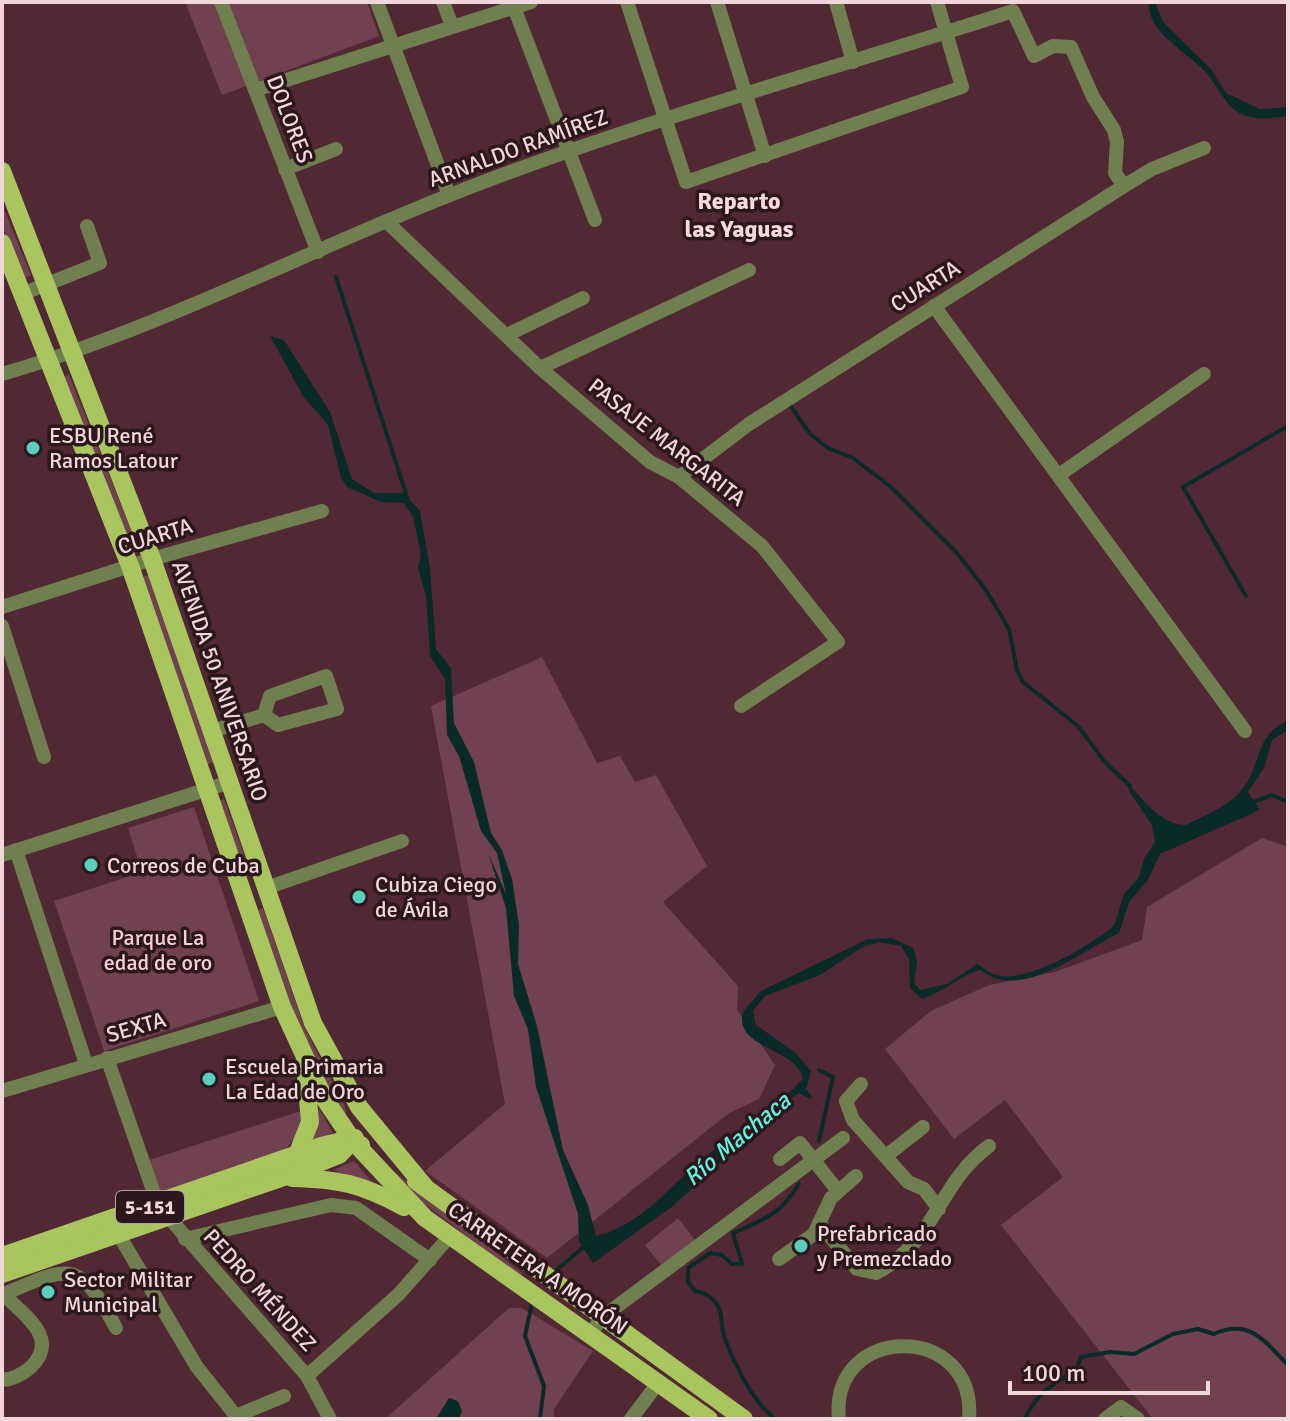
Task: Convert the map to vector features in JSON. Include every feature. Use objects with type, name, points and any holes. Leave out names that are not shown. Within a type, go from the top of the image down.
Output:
[{"type":"main road","name":"AVENIDA 50 ANIVERSARIO","points":[[2,171],[75,353],[152,559],[313,1023],[359,1107],[425,1187]]},
{"type":"main road","name":"AVENIDA 50 ANIVERSARIO","points":[[2,243],[130,566],[282,1007],[303,1058],[353,1141]]},
{"type":"main road","points":[[244,895],[266,888]]},
{"type":"main road","points":[[297,1155],[305,1138],[311,1109],[303,1058]]},
{"type":"main road","points":[[359,1107],[353,1141],[425,1187]]},
{"type":"main road","name":"5-151","points":[[163,1211],[297,1155],[337,1142],[353,1141]]},
{"type":"main road","name":"5-151","points":[[2,1274],[163,1211],[281,1178],[339,1155],[353,1141]]},
{"type":"main road","name":"CARRETERA A MORÓN","points":[[353,1141],[425,1218],[709,1419]]},
{"type":"main road","name":"5-151","points":[[281,1178],[334,1179],[354,1183],[425,1218]]},
{"type":"main road","name":"CARRETERA A MORÓN","points":[[425,1187],[738,1417]]},
{"type":"main road","name":"5-151","points":[[2,1256],[114,1228]]},
{"type":"street","name":"DOLORES","points":[[221,2],[318,252]]},
{"type":"street","points":[[377,2],[449,195]]},
{"type":"street","points":[[443,2],[452,26]]},
{"type":"street","points":[[255,90],[513,4],[531,2]]},
{"type":"street","points":[[627,2],[686,182],[962,87],[937,2]]},
{"type":"street","points":[[717,2],[765,156]]},
{"type":"street","points":[[836,2],[853,62]]},
{"type":"street","points":[[513,4],[595,220]]},
{"type":"street","name":"ARNALDO RAMÍREZ","points":[[2,374],[75,353],[187,310],[449,195],[569,150],[1013,11],[1034,56],[1053,46],[1071,47],[1093,97],[1114,130],[1117,142],[1115,173],[1124,186]]},
{"type":"street","name":"CUARTA","points":[[679,477],[749,424],[1124,186],[1152,169],[1204,148]]},
{"type":"street","points":[[285,169],[336,149]]},
{"type":"street","name":"PASAJE MARGARITA","points":[[387,222],[540,368],[650,462],[679,477],[762,546],[838,642],[741,706]]},
{"type":"street","points":[[22,294],[100,263],[87,226]]},
{"type":"street","points":[[540,368],[749,270]]},
{"type":"street","points":[[507,335],[583,298]]},
{"type":"street","points":[[934,306],[1245,731]]},
{"type":"street","points":[[1059,475],[1204,374]]},
{"type":"street","name":"CUARTA","points":[[2,607],[152,559],[322,511]]},
{"type":"street","points":[[2,626],[44,757]]},
{"type":"street","points":[[326,676],[337,709],[278,725],[264,715],[270,696],[326,676]]},
{"type":"street","points":[[212,731],[264,715]]},
{"type":"street","points":[[86,1064],[9,852],[230,782]]},
{"type":"street","points":[[266,888],[402,841]]},
{"type":"street","name":"SEXTA","points":[[2,1091],[282,1007]]},
{"type":"street","name":"PEDRO MÉNDEZ","points":[[107,1058],[163,1211],[307,1376],[330,1419]]},
{"type":"street","points":[[861,1084],[846,1101],[846,1109],[908,1182],[924,1189],[939,1209]]},
{"type":"street","points":[[886,1156],[923,1127]]},
{"type":"street","points":[[590,1333],[604,1316],[843,1138]]},
{"type":"street","points":[[780,1159],[800,1143],[838,1191]]},
{"type":"street","points":[[819,1223],[857,1269],[876,1273],[891,1265],[920,1240],[966,1166],[989,1146]]},
{"type":"street","points":[[779,1259],[814,1234],[838,1191],[856,1176]]},
{"type":"street","points":[[185,1239],[331,1205],[356,1208],[430,1260]]},
{"type":"street","points":[[114,1228],[197,1367],[236,1416],[284,1396]]},
{"type":"street","points":[[307,1376],[399,1294],[450,1236]]},
{"type":"street","points":[[2,1380],[24,1373],[43,1355],[44,1345],[40,1332],[3,1294],[59,1271],[77,1274],[96,1291],[116,1328]]},
{"type":"street","points":[[839,1419],[843,1385],[855,1366],[872,1353],[893,1346],[914,1345],[935,1353],[953,1366],[965,1385],[969,1419]]},
{"type":"street","points":[[631,1419],[658,1383]]},
{"type":"street","points":[[1105,1419],[1121,1407],[1138,1419]]},
{"type":"green space","points":[[185,2],[367,2],[379,36],[222,95]]},
{"type":"green space","points":[[2,204],[31,275],[24,278],[2,225]]},
{"type":"green space","points":[[69,375],[136,542],[130,544],[62,377]]},
{"type":"green space","points":[[149,575],[215,762],[208,764],[142,577]]},
{"type":"green space","points":[[542,657],[597,763],[620,756],[635,782],[656,775],[707,866],[663,902],[738,986],[737,1010],[775,1065],[759,1099],[729,1113],[547,1258],[425,1171],[505,1104],[431,706]]},
{"type":"green space","points":[[224,799],[249,868],[243,870],[219,801]]},
{"type":"green space","name":"Parque La edad de oro","points":[[194,807],[259,1001],[104,1051],[54,901],[142,872],[128,828]]},
{"type":"green space","points":[[1262,838],[1288,847],[1288,1419],[1153,1419],[1001,1225],[1063,1177],[1005,1100],[954,1139],[885,1049],[931,1011],[989,985],[1055,972],[1142,940],[1147,907]]},
{"type":"green space","points":[[263,908],[305,1029],[345,1107],[347,1122],[298,1032],[258,910]]},
{"type":"green space","points":[[319,1108],[333,1133],[312,1140]]},
{"type":"green space","points":[[301,1111],[296,1136],[278,1155],[160,1193],[149,1160]]},
{"type":"green space","points":[[354,1161],[374,1184],[333,1170]]},
{"type":"green space","points":[[383,1163],[522,1273],[520,1277],[409,1192]]},
{"type":"green space","points":[[678,1218],[696,1241],[663,1267],[645,1245]]},
{"type":"green space","points":[[509,1308],[522,1308],[593,1351],[554,1409],[554,1419],[385,1419]]},
{"type":"water","points":[[1149,2],[1155,2],[1163,22],[1211,69],[1226,93],[1260,109],[1288,107],[1288,116],[1256,118],[1234,109],[1209,76],[1162,34],[1150,13]]},
{"type":"water","points":[[270,336],[284,340],[330,412],[352,479],[374,493],[403,493],[420,511],[430,568],[436,649],[451,668],[454,723],[474,762],[491,833],[502,850],[512,879],[519,925],[518,964],[537,1026],[563,1150],[588,1205],[596,1236],[644,1212],[696,1164],[770,1109],[803,1079],[799,1069],[790,1061],[747,1034],[743,1012],[761,991],[868,939],[892,938],[913,948],[917,961],[914,983],[920,990],[947,984],[977,964],[993,974],[1006,976],[1021,975],[1056,962],[1114,926],[1124,894],[1139,877],[1144,859],[1155,842],[1152,825],[1129,791],[1128,784],[1168,821],[1186,825],[1222,807],[1240,792],[1268,735],[1288,720],[1288,730],[1272,740],[1264,768],[1248,792],[1260,810],[1160,854],[1148,880],[1129,902],[1119,933],[1051,970],[1014,981],[996,979],[981,970],[922,999],[910,988],[909,959],[901,946],[878,942],[861,948],[820,975],[765,996],[753,1011],[756,1025],[796,1053],[811,1071],[806,1089],[812,1097],[810,1099],[799,1093],[790,1099],[673,1206],[593,1263],[579,1242],[578,1214],[536,1087],[528,1029],[514,996],[506,908],[488,853],[506,894],[497,853],[481,831],[459,756],[447,735],[445,679],[430,656],[426,596],[418,568],[421,555],[413,517],[404,503],[381,502],[347,487],[341,478],[328,425],[303,396]]},
{"type":"water","points":[[449,1398],[458,1401],[462,1411],[459,1419],[436,1419]]},
{"type":"waterway","points":[[336,277],[408,500]]},
{"type":"waterway","points":[[790,405],[810,434],[828,448],[853,458],[891,487],[956,552],[986,590],[1009,629],[1017,670],[1023,682],[1078,726],[1104,761],[1130,786]]},
{"type":"waterway","points":[[1246,596],[1183,487],[1288,426]]},
{"type":"waterway","name":"Río Machaca","points":[[1250,803],[1272,795],[1288,802]]},
{"type":"waterway","points":[[819,1070],[833,1077],[819,1141]]},
{"type":"waterway","points":[[775,1419],[759,1403],[734,1360],[716,1303],[704,1293],[695,1291],[688,1282],[688,1268],[710,1253],[722,1255],[732,1264],[742,1264],[733,1233],[777,1210],[799,1184]]},
{"type":"waterway","name":"Río Machaca","points":[[553,1273],[586,1245]]},
{"type":"waterway","name":"Río Machaca","points":[[532,1303],[525,1336],[544,1386],[540,1419]]},
{"type":"waterway","points":[[1024,1419],[1046,1390],[1076,1370],[1081,1357],[1110,1352],[1134,1354],[1173,1334],[1198,1329],[1214,1334],[1227,1330],[1247,1330],[1264,1340],[1288,1365]]},
{"type":"place","name":"ESBU René Ramos Latour","points":[[33,448]]},
{"type":"place","name":"Correos de Cuba","points":[[91,865]]},
{"type":"place","name":"Cubiza Ciego de Ávila","points":[[359,897]]},
{"type":"place","name":"Escuela Primaria La Edad de Oro","points":[[209,1079]]},
{"type":"place","name":"Prefabricado y Premezclado","points":[[801,1246]]},
{"type":"place","name":"Sector Militar Municipal","points":[[48,1292]]},
{"type":"district","name":"Reparto las Yaguas","points":[[739,215]]}]
